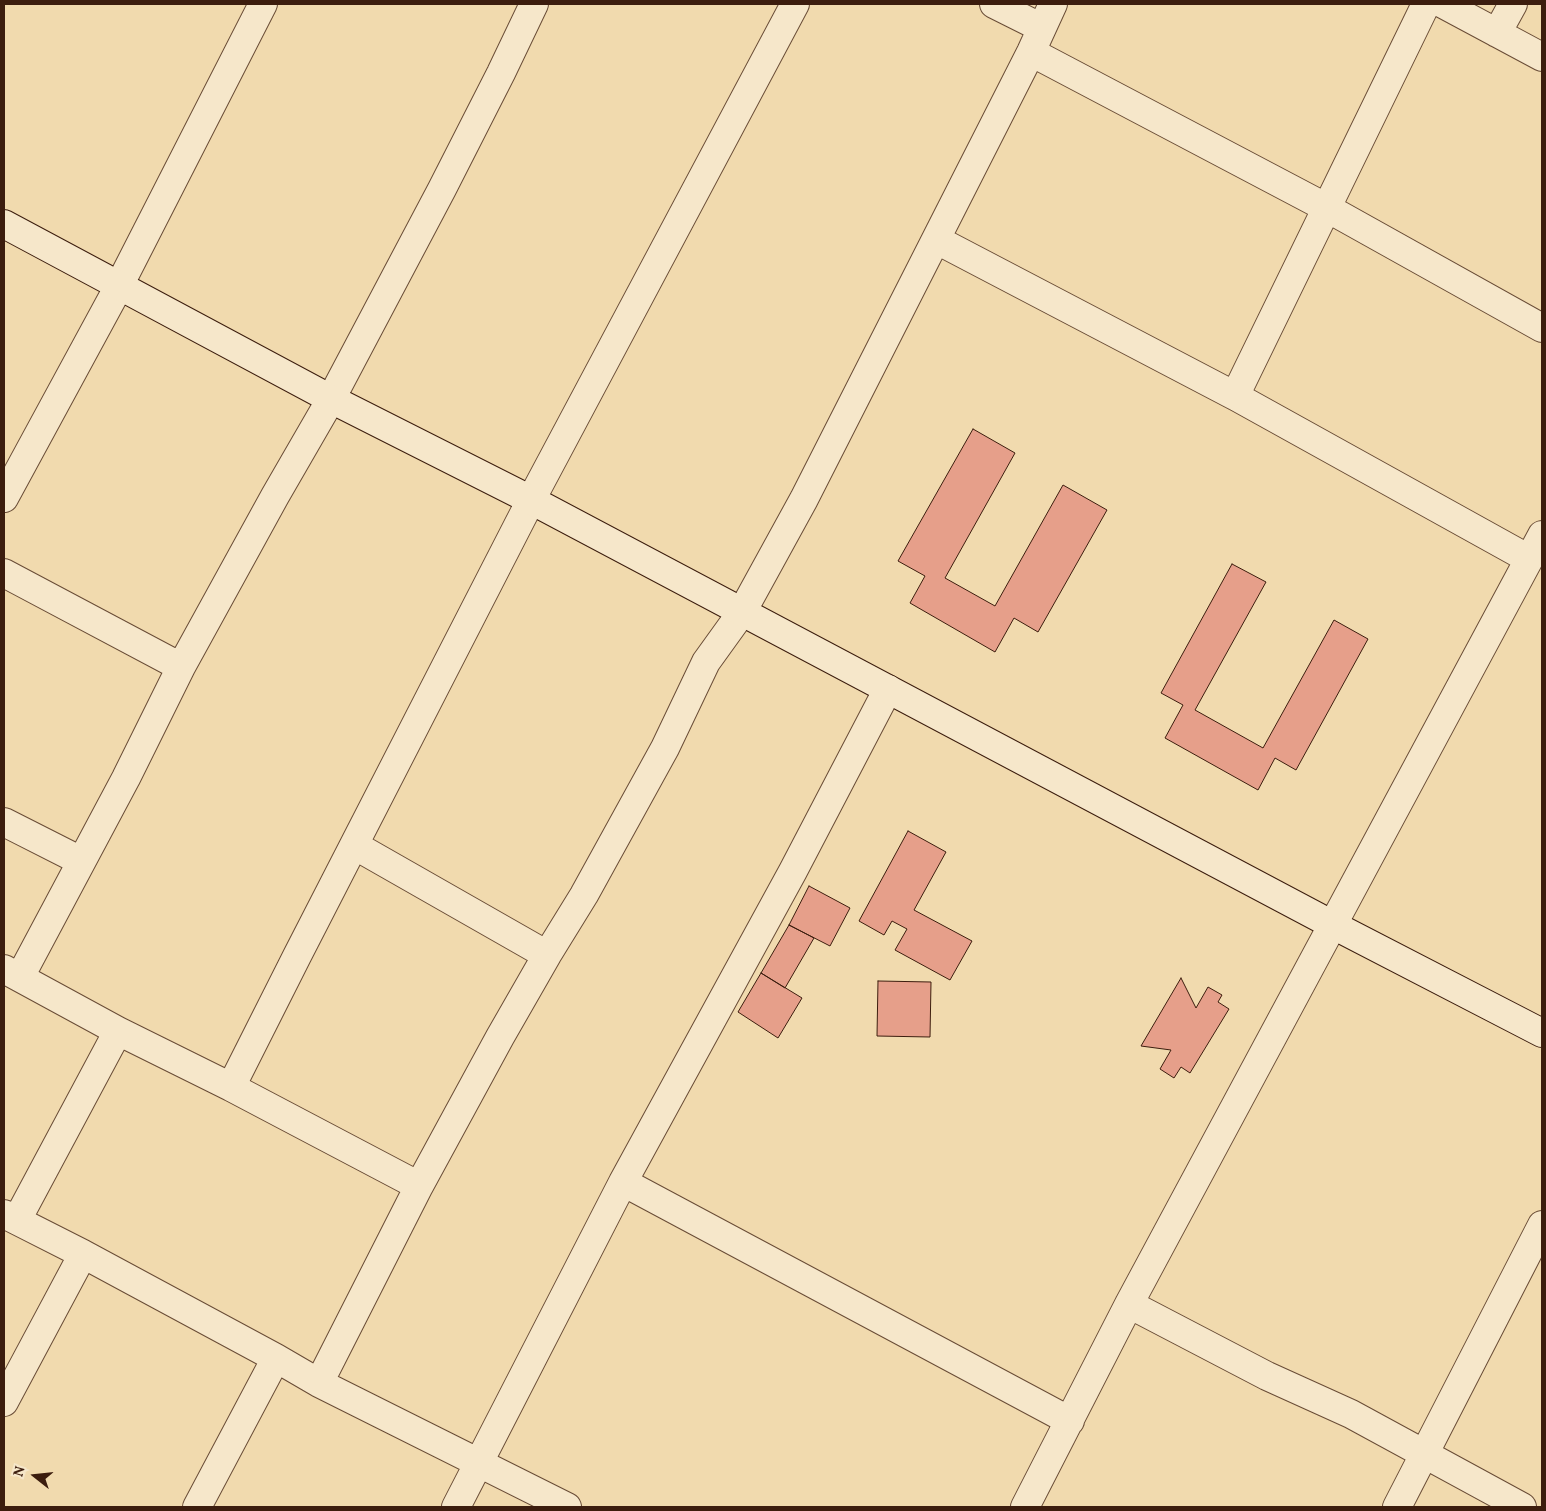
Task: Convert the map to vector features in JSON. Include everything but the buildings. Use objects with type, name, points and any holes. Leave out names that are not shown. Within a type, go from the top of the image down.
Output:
[{"type":"street","points":[[4,497],[119,286],[263,4]]},
{"type":"street","points":[[419,1186],[231,1087],[118,1031],[12,973],[81,861],[126,778],[181,667],[330,399],[442,189],[534,4]]},
{"type":"street","points":[[231,1087],[296,956],[531,500],[795,4]]},
{"type":"street","points":[[994,4],[1042,28]]},
{"type":"street","points":[[319,1383],[419,1186],[500,1037],[584,895],[665,748],[706,662],[742,612],[804,499],[1031,52],[1053,4]]},
{"type":"street","points":[[1235,396],[1426,4]]},
{"type":"street","points":[[1443,4],[1542,57]]},
{"type":"street","points":[[1497,33],[1513,4]]},
{"type":"street","points":[[1031,52],[1327,208],[1542,328]]},
{"type":"street","points":[[4,224],[330,399],[531,500],[1333,925],[1542,1033]]},
{"type":"street","points":[[936,240],[1235,396],[1529,559]]},
{"type":"street","points":[[1025,1507],[1129,1304],[1542,535]]},
{"type":"street","points":[[4,573],[181,667]]},
{"type":"street","points":[[456,1507],[623,1182],[788,879],[888,689]]},
{"type":"street","points":[[4,822],[81,861]]},
{"type":"street","points":[[354,846],[547,956]]},
{"type":"street","points":[[118,1031],[10,1217],[83,1254],[319,1383],[567,1507]]},
{"type":"street","points":[[623,1182],[1070,1422]]},
{"type":"street","points":[[1397,1507],[1542,1226]]},
{"type":"street","points":[[4,1402],[83,1254]]},
{"type":"street","points":[[1129,1304],[1267,1376],[1351,1414],[1522,1507]]},
{"type":"street","points":[[197,1507],[276,1358]]}]
